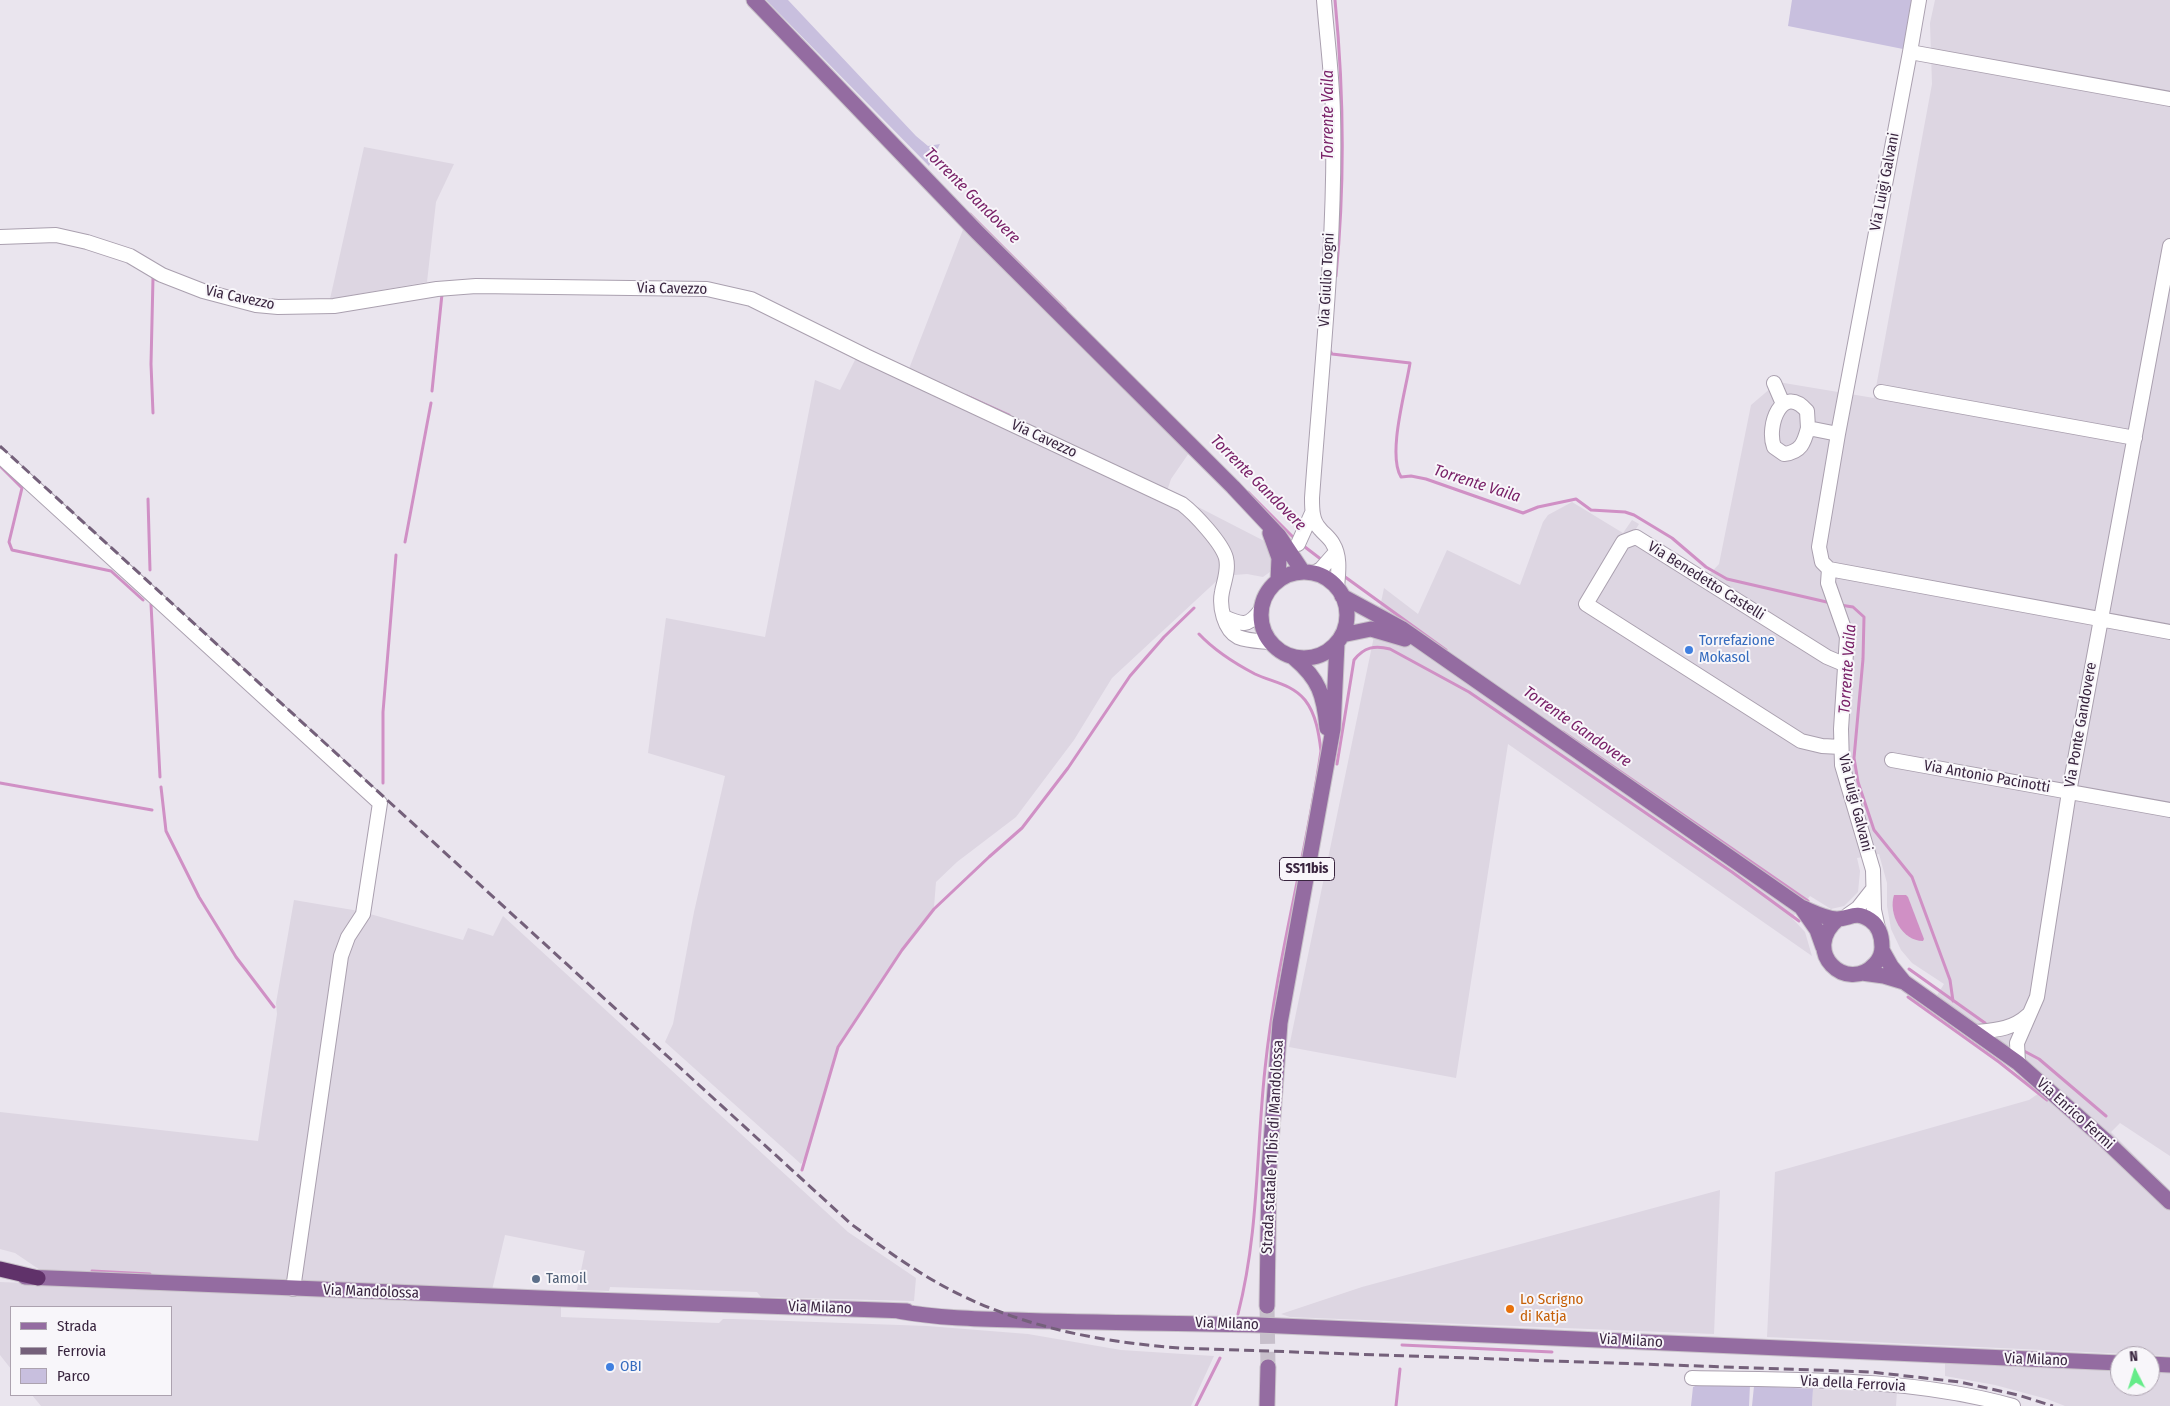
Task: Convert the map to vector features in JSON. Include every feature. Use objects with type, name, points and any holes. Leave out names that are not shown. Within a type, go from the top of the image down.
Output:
[{"type":"highway","points":[[0,1269],[38,1278]]},
{"type":"main road","points":[[754,0],[977,232],[1146,398],[1313,572],[1330,581],[1401,628],[1800,907],[1818,930],[1826,957],[1832,966],[1841,972],[1851,975],[1862,973],[1879,960],[1882,950],[1882,939],[1878,928],[1870,920],[1860,916],[1843,917],[1800,907]]},
{"type":"main road","points":[[1263,521],[1272,539],[1278,558],[1278,580]]},
{"type":"main road","points":[[1313,572],[1290,574],[1278,580],[1265,595],[1260,611],[1261,624],[1269,642],[1276,649],[1294,658],[1315,657],[1325,653],[1340,639],[1371,629],[1426,646]]},
{"type":"main road","points":[[1339,588],[1347,613],[1340,639]]},
{"type":"main road","name":"Strada statale 11 bis di Mandolossa","points":[[1267,1306],[1269,1168],[1280,1023],[1328,753],[1334,729],[1340,639]]},
{"type":"main road","name":"Strada statale 11 bis di Mandolossa","points":[[1294,658],[1310,671],[1318,684],[1326,716],[1328,753]]},
{"type":"main road","points":[[1823,947],[1824,936],[1829,926],[1843,917]]},
{"type":"main road","points":[[1882,950],[1890,966],[1904,982]]},
{"type":"main road","points":[[1862,973],[1904,982]]},
{"type":"main road","name":"Via Enrico Fermi","points":[[1904,982],[2018,1064],[2105,1140],[2170,1202]]},
{"type":"main road","name":"Via Mandolossa","points":[[0,1276],[292,1289],[741,1305]]},
{"type":"main road","name":"Via Milano","points":[[741,1305],[898,1311],[927,1309],[1094,1316],[1142,1322],[2110,1363]]},
{"type":"main road","points":[[1267,1406],[1268,1367]]},
{"type":"street","name":"Via Giulio Togni","points":[[1301,539],[1312,513],[1333,168],[1333,112],[1324,0]]},
{"type":"street","name":"Via Luigi Galvani","points":[[1878,928],[1873,889],[1873,870],[1842,765],[1841,747],[1847,636],[1829,576],[1822,562],[1819,547],[1838,434],[1919,0]]},
{"type":"street","points":[[1910,52],[2170,99]]},
{"type":"street","name":"Via Cavezzo","points":[[0,237],[56,235],[87,242],[130,256],[162,275],[202,291],[256,305],[278,307],[334,306],[436,289],[476,286],[707,289],[734,294],[760,303],[866,356],[1182,504],[1220,546],[1225,556],[1228,566],[1221,594],[1224,617]]},
{"type":"street","name":"Via Ponte Gandovere","points":[[2018,1064],[2017,1043],[2037,997],[2069,792],[2170,246]]},
{"type":"street","points":[[1774,384],[1783,404]]},
{"type":"street","points":[[1881,392],[2135,438]]},
{"type":"street","points":[[1790,401],[1802,406],[1808,418],[1808,428],[1802,446],[1797,450],[1784,454],[1774,447],[1771,435],[1775,413],[1783,404],[1790,401]]},
{"type":"street","points":[[1808,428],[1838,434]]},
{"type":"street","points":[[0,456],[380,803],[363,914],[348,937],[341,956],[292,1289]]},
{"type":"street","points":[[1312,513],[1318,527],[1333,544],[1336,552],[1339,588]]},
{"type":"street","name":"Via Benedetto Castelli","points":[[1841,747],[1822,746],[1801,741],[1586,604],[1623,542],[1636,537],[1827,657],[1846,665]]},
{"type":"street","points":[[1313,572],[1336,552]]},
{"type":"street","points":[[1829,576],[2170,632]]},
{"type":"street","points":[[1224,617],[1244,623],[1252,621],[1260,611]]},
{"type":"street","points":[[1224,617],[1229,628],[1237,636],[1269,642]]},
{"type":"street","name":"Via Antonio Pacinotti","points":[[1892,760],[2170,810]]},
{"type":"street","points":[[1843,917],[1858,908],[1873,889]]},
{"type":"street","points":[[1976,1032],[2001,1029],[2019,1023],[2031,1013]]},
{"type":"street","name":"Via della Ferrovia","points":[[1692,1378],[1906,1386],[1985,1398],[2013,1406]]},
{"type":"shaded area","points":[[1935,0],[2170,0],[2170,1156],[2120,1123],[2111,1132],[2170,1191],[2170,1356],[2160,1356],[2160,1346],[2110,1346],[2110,1353],[1767,1337],[1775,1172],[2029,1100],[2048,1087],[1934,1000],[1944,984],[1912,963],[1901,950],[1891,929],[1887,906],[1887,883],[1879,854],[1857,858],[1860,871],[1858,892],[1844,906],[1831,909],[1810,896],[1792,918],[1805,932],[1812,956],[1508,744],[1456,1078],[1289,1047],[1384,588],[1418,614],[1447,550],[1520,585],[1543,522],[1548,515],[1572,502],[1623,533],[1632,520],[1639,524],[1634,532],[1707,577],[1719,564],[1751,405],[1778,382],[1874,398],[1932,84],[1930,23]]},
{"type":"shaded area","points":[[364,147],[454,164],[436,202],[427,282],[330,299]]},
{"type":"shaded area","points":[[964,227],[1191,450],[1171,479],[1167,491],[1272,545],[1274,569],[1263,577],[1247,574],[1222,576],[1112,678],[1074,740],[1016,817],[957,862],[936,882],[934,907],[901,950],[837,1047],[805,1157],[801,1164],[665,1042],[673,1024],[694,912],[725,776],[648,753],[666,618],[765,637],[815,380],[840,390],[857,356],[905,379]]},
{"type":"shaded area","points":[[1894,895],[1906,895],[1908,897],[1924,939],[1923,941],[1915,940],[1898,925],[1893,910]]},
{"type":"shaded area","points":[[294,900],[359,911],[341,940],[289,1282],[43,1272],[15,1253],[0,1249],[0,1112],[258,1141],[277,1014],[276,1003]]},
{"type":"shaded area","points":[[370,914],[463,940],[468,928],[493,936],[503,916],[848,1232],[916,1278],[914,1301],[761,1297],[757,1292],[610,1287],[609,1291],[577,1290],[585,1251],[505,1235],[492,1290],[297,1282],[345,962],[351,941]]},
{"type":"shaded area","points":[[1720,1190],[1714,1334],[1290,1317],[1281,1314],[1362,1287]]},
{"type":"shaded area","points":[[0,1282],[561,1304],[561,1317],[719,1323],[723,1319],[733,1319],[927,1326],[1028,1334],[1121,1350],[1214,1356],[1191,1406],[41,1406],[33,1396],[172,1396],[172,1306],[10,1306],[10,1368],[0,1355]]},
{"type":"shaded area","points":[[1945,1363],[2110,1368],[2110,1396],[2160,1396],[2160,1370],[2170,1370],[2170,1406],[2065,1406],[2047,1399],[1995,1385],[1945,1376]]},
{"type":"shaded area","points":[[1813,1389],[1897,1392],[1896,1406],[1812,1406]]},
{"type":"green space","points":[[766,0],[788,0],[916,136],[928,146],[940,144],[929,166]]},
{"type":"green space","points":[[1792,0],[1912,0],[1903,49],[1788,26]]},
{"type":"green space","points":[[1700,1384],[1750,1385],[1749,1406],[1691,1406],[1693,1387]]},
{"type":"green space","points":[[1754,1386],[1813,1389],[1812,1406],[1752,1406]]},
{"type":"waterway","name":"Torrente Vaila","points":[[1335,0],[1342,104],[1341,207],[1336,276]]},
{"type":"waterway","name":"Torrente Gandovere","points":[[970,214],[1065,309]]},
{"type":"waterway","points":[[153,413],[151,364],[153,278],[157,280]]},
{"type":"waterway","points":[[432,391],[442,294]]},
{"type":"waterway","name":"Torrente Vaila","points":[[1329,349],[1332,354],[1410,363],[1397,438],[1397,467],[1401,477],[1411,476],[1426,479],[1523,513],[1538,507],[1576,499],[1591,510],[1625,512],[1634,515],[1672,538],[1706,567],[1727,579],[1831,603]]},
{"type":"waterway","points":[[967,396],[1009,415]]},
{"type":"waterway","points":[[405,542],[431,403]]},
{"type":"waterway","points":[[0,466],[22,488],[9,542],[12,550],[111,571],[143,600]]},
{"type":"waterway","name":"Torrente Gandovere","points":[[1248,492],[1295,539]]},
{"type":"waterway","points":[[148,499],[150,570]]},
{"type":"waterway","name":"Torrente Gandovere","points":[[1301,544],[1322,560]]},
{"type":"waterway","points":[[383,783],[383,712],[396,555]]},
{"type":"waterway","name":"Torrente Gandovere","points":[[1341,574],[1446,650]]},
{"type":"waterway","points":[[151,604],[160,777]]},
{"type":"waterway","name":"Torrente Vaila","points":[[1840,605],[1853,607],[1864,617],[1863,659],[1854,758],[1858,782],[1874,830],[1912,877],[1950,980],[1953,1001]]},
{"type":"waterway","points":[[802,1170],[838,1047],[902,950],[934,909],[1022,828],[1068,768],[1130,676],[1164,637],[1194,608]]},
{"type":"waterway","points":[[1199,634],[1218,651],[1240,666],[1288,687],[1300,695],[1309,706],[1314,718],[1321,751],[1270,1029],[1262,1100],[1250,1253],[1238,1314]]},
{"type":"waterway","points":[[1337,764],[1354,660],[1362,652],[1370,648],[1390,649],[1469,692],[1732,872],[1799,921]]},
{"type":"waterway","name":"Torrente Gandovere","points":[[1563,732],[1808,901]]},
{"type":"waterway","points":[[0,783],[152,810]]},
{"type":"waterway","points":[[161,787],[166,831],[199,897],[236,957],[274,1007]]},
{"type":"waterway","name":"Torrente Gandovere","points":[[1909,969],[1985,1023]]},
{"type":"waterway","points":[[1908,997],[1999,1062],[2047,1100]]},
{"type":"waterway","name":"Torrente Gandovere","points":[[2024,1051],[2039,1059],[2106,1116]]},
{"type":"waterway","points":[[92,1271],[150,1274]]},
{"type":"waterway","points":[[1402,1345],[1552,1352]]},
{"type":"waterway","points":[[1196,1406],[1220,1358]]},
{"type":"waterway","points":[[1396,1406],[1400,1369]]},
{"type":"tunnel","points":[[1267,1306],[1268,1367]]},
{"type":"railway","points":[[0,446],[851,1224],[913,1268],[976,1302],[1008,1315],[1075,1334],[1145,1345],[1180,1348],[1871,1372],[1960,1382],[2018,1395],[2053,1406]]},
{"type":"place","name":"Torrefazione Mokasol","points":[[1689,650]]},
{"type":"place","name":"Tamoil","points":[[536,1279]]},
{"type":"place","name":"Lo Scrigno di Katja","points":[[1510,1309]]},
{"type":"place","name":"OBI","points":[[610,1367]]}]
